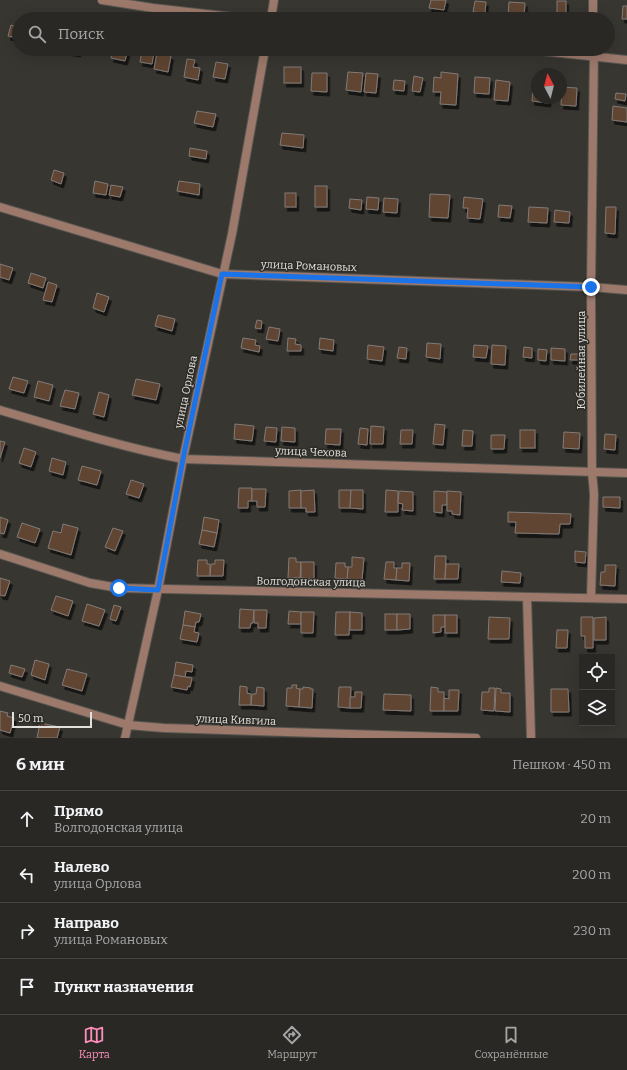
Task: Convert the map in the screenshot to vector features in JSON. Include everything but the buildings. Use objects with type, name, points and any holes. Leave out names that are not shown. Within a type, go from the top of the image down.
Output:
[{"type":"street","points":[[102,0],[188,12]]},
{"type":"street","points":[[272,12],[274,0]]},
{"type":"street","points":[[593,0],[593,12]]},
{"type":"street","name":"улица Орлова","points":[[125,738],[158,590],[183,459],[222,274],[232,234],[264,56]]},
{"type":"street","name":"Юбилейная улица","points":[[591,598],[594,494],[592,472],[591,287],[594,56]]},
{"type":"street","points":[[608,56],[627,60]]},
{"type":"street","name":"улица Романовых","points":[[0,207],[222,274],[591,287],[627,290]]},
{"type":"street","name":"улица Чехова","points":[[0,410],[88,436],[183,459],[627,473]]},
{"type":"street","name":"Волгодонская улица","points":[[0,554],[90,583],[119,588],[627,599]]},
{"type":"street","points":[[527,597],[531,738]]},
{"type":"street","name":"улица Кивгила","points":[[0,686],[128,725],[164,728],[476,738]]},
{"type":"route","points":[[119,588],[158,590],[183,459],[222,274],[591,287]]}]
